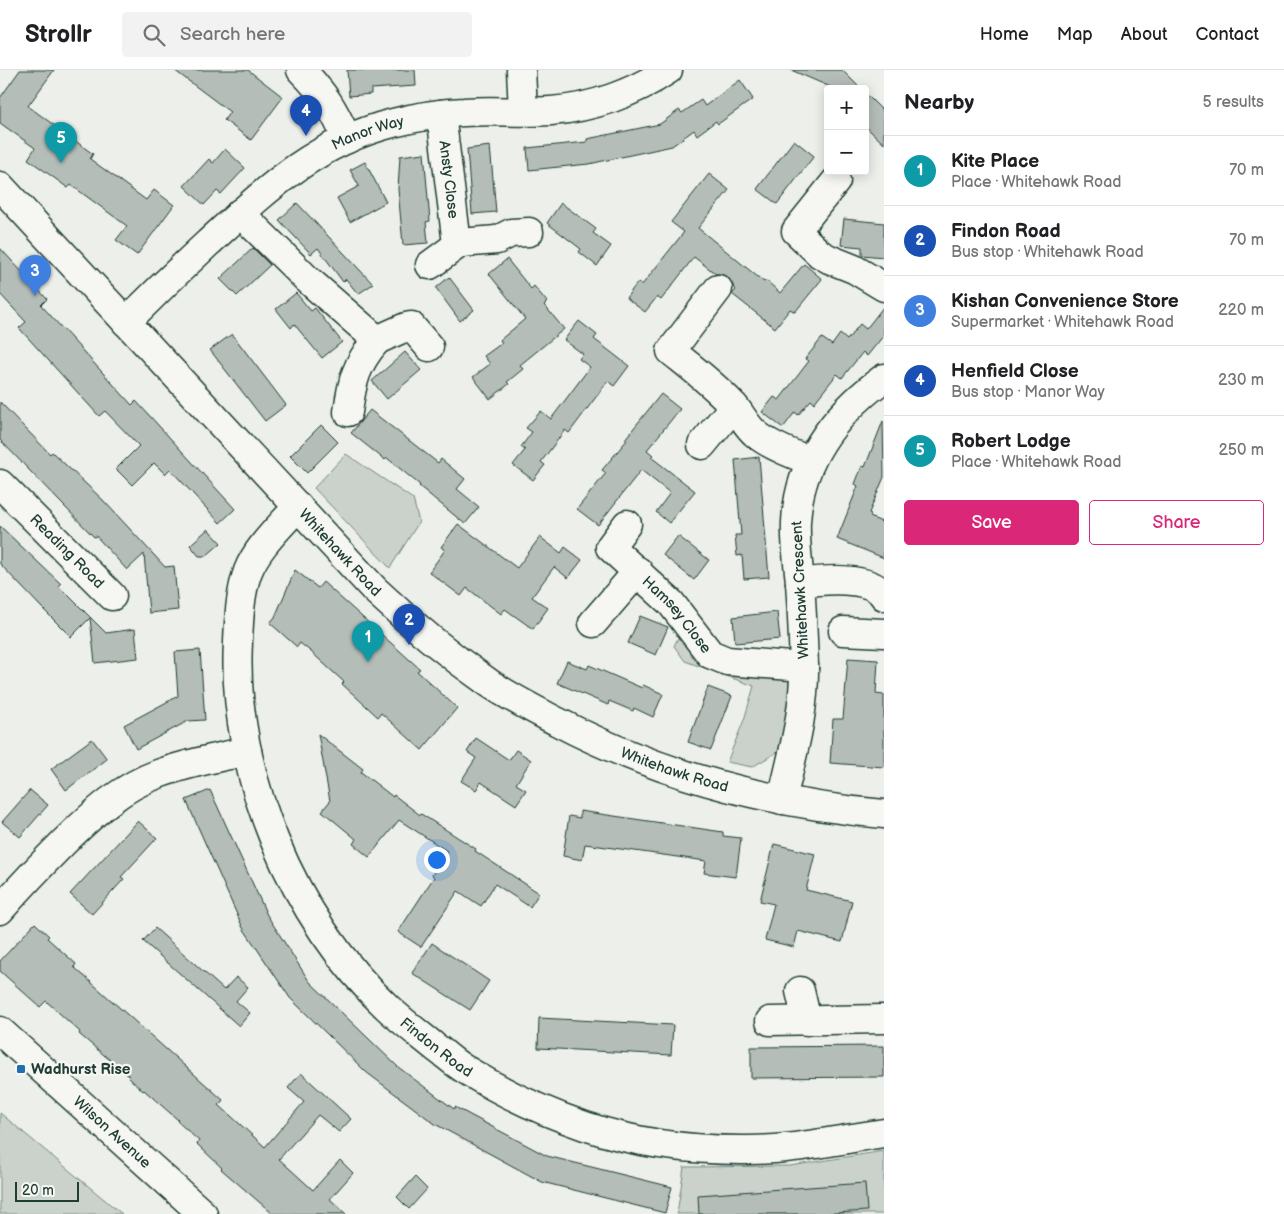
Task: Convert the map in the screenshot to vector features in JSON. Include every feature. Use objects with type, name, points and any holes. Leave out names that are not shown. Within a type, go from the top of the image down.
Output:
[{"type":"street","points":[[301,70],[313,82],[333,109],[346,139]]},
{"type":"street","points":[[521,70],[523,111]]},
{"type":"street","name":"Manor Way","points":[[126,322],[274,183],[314,155],[346,139],[393,123],[441,114],[551,111],[593,104],[635,89],[668,70]]},
{"type":"street","name":"Ansty Close","points":[[441,114],[456,236],[460,244]]},
{"type":"street","points":[[836,181],[796,231],[820,254],[854,269],[884,287]]},
{"type":"street","name":"Whitehawk Road","points":[[0,186],[375,590],[430,639],[490,684],[532,709],[609,747],[689,776],[726,788],[782,800],[884,814]]},
{"type":"street","points":[[240,213],[306,279],[377,340]]},
{"type":"street","points":[[430,264],[460,244],[497,240],[511,233],[529,232]]},
{"type":"street","points":[[718,289],[671,351],[705,378],[734,406],[757,435],[811,461]]},
{"type":"street","points":[[348,412],[358,366],[366,352],[377,340],[411,326],[429,347]]},
{"type":"street","name":"Whitehawk Crescent","points":[[782,800],[802,705],[804,667],[800,583],[796,550],[798,500],[811,461],[821,442],[855,402],[880,387]]},
{"type":"street","points":[[702,445],[734,406]]},
{"type":"street","name":"Reading Road","points":[[0,484],[112,596]]},
{"type":"street","name":"Findon Road","points":[[298,506],[260,550],[248,571],[245,582],[238,625],[237,651],[241,714],[247,751],[263,807],[287,868],[303,898],[342,957],[388,1008],[463,1069],[522,1100],[587,1127],[634,1140],[684,1148],[744,1150],[808,1145],[884,1133]]},
{"type":"street","name":"Hamsey Close","points":[[627,524],[610,547],[671,603],[710,654],[727,661],[804,667]]},
{"type":"street","name":"Hamsey Close","points":[[592,623],[638,571]]},
{"type":"street","points":[[800,583],[817,580],[853,582],[872,585],[884,596]]},
{"type":"street","points":[[843,631],[884,633]]},
{"type":"street","points":[[0,910],[39,867],[94,813],[113,798],[134,785],[158,774],[192,763],[247,751]]},
{"type":"street","points":[[800,991],[807,1021]]},
{"type":"street","points":[[770,1022],[884,1019]]},
{"type":"street","name":"Wilson Avenue","points":[[0,1031],[203,1214]]},
{"type":"shaded area","points":[[346,454],[413,499],[419,522],[390,568],[314,488]]},
{"type":"shaded area","points":[[681,632],[786,677],[793,683],[786,747],[752,767],[727,762],[744,720],[754,686],[685,661],[674,646]]},
{"type":"shaded area","points":[[0,1113],[122,1214],[0,1214]]},
{"type":"shaded area","points":[[884,1151],[884,1214],[677,1214],[684,1167],[790,1166]]},
{"type":"building","points":[[20,70],[54,70],[28,106],[93,154],[90,159],[146,200],[154,190],[174,205],[137,255],[116,240],[127,226],[71,185],[68,188],[28,159],[35,148],[0,123],[0,98]]},
{"type":"building","points":[[174,70],[248,70],[283,97],[251,140],[224,120],[230,112]]},
{"type":"building","points":[[347,70],[415,70],[416,86],[371,89],[371,94],[349,96]]},
{"type":"building","points":[[791,70],[842,70],[857,85],[826,85]]},
{"type":"building","points":[[740,80],[753,99],[718,124],[716,121],[697,135],[694,130],[672,146],[589,164],[529,170],[527,148],[587,142],[587,139],[660,124],[679,110],[682,113],[701,100],[705,106]]},
{"type":"building","points":[[869,97],[884,112],[884,144],[869,130]]},
{"type":"building","points":[[794,140],[814,156],[777,204],[757,189]]},
{"type":"building","points":[[490,146],[496,212],[472,214],[467,149]]},
{"type":"building","points":[[225,149],[245,168],[221,194],[217,191],[204,205],[184,186],[209,159],[213,163]]},
{"type":"building","points":[[424,153],[430,221],[426,222],[428,243],[403,245],[398,189],[400,156]]},
{"type":"building","points":[[365,162],[386,202],[350,222],[337,198],[359,186],[350,170]]},
{"type":"building","points":[[709,174],[729,190],[698,228],[780,293],[804,264],[822,279],[795,312],[790,309],[775,328],[732,294],[736,290],[728,277],[716,274],[694,257],[661,300],[657,297],[645,312],[626,298],[638,282],[642,285],[684,232],[671,222]]},
{"type":"building","points":[[297,203],[373,284],[358,294],[346,279],[343,282],[318,248],[311,254],[279,220]]},
{"type":"building","points":[[561,203],[596,229],[593,233],[611,246],[597,266],[579,252],[581,249],[547,223]]},
{"type":"building","points":[[844,219],[884,223],[884,257],[862,255],[862,247],[841,245]]},
{"type":"building","points":[[0,248],[47,299],[41,305],[132,405],[136,401],[235,509],[220,523],[170,469],[165,474],[154,463],[132,485],[116,469],[139,446],[105,411],[99,416],[19,328],[26,322],[0,294]]},
{"type":"building","points":[[253,248],[270,265],[237,296],[220,279]]},
{"type":"building","points":[[507,259],[531,289],[534,286],[547,302],[544,305],[564,329],[520,365],[523,369],[507,382],[509,384],[490,399],[473,377],[490,364],[484,356],[502,343],[500,340],[525,319],[489,274]]},
{"type":"building","points":[[449,277],[474,310],[460,321],[436,288]]},
{"type":"building","points":[[296,293],[311,311],[315,308],[342,342],[322,358],[294,324],[291,328],[276,309]]},
{"type":"building","points":[[884,306],[884,335],[867,356],[863,352],[842,378],[837,374],[814,403],[811,400],[798,415],[795,412],[783,428],[762,412],[774,397],[779,400],[809,361],[805,359],[822,338],[832,345],[840,334],[847,340],[860,324],[866,329]]},
{"type":"building","points":[[579,321],[597,335],[594,339],[629,366],[614,386],[608,381],[569,433],[565,430],[541,462],[545,465],[533,480],[513,465],[525,450],[521,447],[532,432],[526,428],[541,411],[551,419],[590,367],[579,359],[583,354],[564,340]]},
{"type":"building","points":[[232,334],[286,405],[265,421],[210,350]]},
{"type":"building","points":[[405,352],[421,370],[387,399],[372,381]]},
{"type":"building","points":[[661,394],[680,409],[647,450],[653,455],[651,457],[695,491],[669,523],[656,512],[670,493],[641,470],[598,525],[577,509],[606,473],[602,470]]},
{"type":"building","points":[[0,402],[50,454],[52,452],[103,500],[165,567],[174,566],[178,610],[149,613],[144,554],[127,570],[96,536],[94,537],[0,440]]},
{"type":"building","points":[[370,410],[438,463],[441,459],[465,479],[457,489],[479,507],[465,524],[387,458],[385,460],[351,433]]},
{"type":"building","points":[[883,421],[884,477],[869,513],[871,514],[870,517],[884,523],[884,558],[837,539],[858,486],[855,484],[862,466],[865,467]]},
{"type":"building","points":[[321,425],[338,442],[307,473],[290,456]]},
{"type":"building","points":[[759,457],[769,577],[744,579],[742,555],[737,556],[735,535],[741,535],[735,460]]},
{"type":"building","points":[[458,524],[517,568],[540,537],[561,553],[565,547],[582,560],[568,578],[554,567],[532,597],[548,608],[533,629],[505,609],[501,614],[467,588],[461,596],[429,572],[445,550],[441,547]]},
{"type":"building","points":[[0,526],[61,584],[59,586],[106,633],[135,629],[138,658],[95,663],[90,618],[71,637],[0,564]]},
{"type":"building","points":[[208,529],[221,543],[206,556],[199,556],[190,545]]},
{"type":"building","points":[[678,536],[709,560],[694,580],[663,555]]},
{"type":"building","points":[[295,570],[318,588],[323,582],[420,669],[417,671],[457,708],[422,750],[381,713],[378,717],[310,651],[300,643],[297,647],[270,623],[275,617]]},
{"type":"building","points":[[777,612],[780,639],[735,643],[733,617]]},
{"type":"building","points":[[640,616],[668,627],[656,655],[628,643]]},
{"type":"building","points":[[200,650],[205,720],[188,721],[136,749],[124,725],[178,696],[175,652]]},
{"type":"building","points":[[848,658],[878,660],[876,694],[884,695],[884,767],[830,763],[833,719],[843,719]]},
{"type":"building","points":[[567,661],[587,669],[589,665],[642,688],[643,685],[663,694],[653,717],[634,708],[633,711],[609,701],[608,705],[557,683]]},
{"type":"building","points":[[708,687],[732,696],[711,750],[688,742]]},
{"type":"building","points":[[318,734],[363,769],[361,772],[393,797],[394,795],[420,815],[476,849],[475,851],[539,893],[530,907],[495,884],[481,906],[458,891],[421,947],[398,932],[434,877],[432,875],[447,851],[399,820],[369,857],[353,844],[356,839],[322,811],[330,801]]},
{"type":"building","points":[[476,738],[509,760],[516,750],[531,760],[516,784],[526,790],[516,805],[481,782],[476,790],[461,781],[476,758],[467,752]]},
{"type":"building","points":[[92,739],[107,759],[66,790],[51,769]]},
{"type":"building","points":[[30,790],[48,805],[20,837],[2,822]]},
{"type":"building","points":[[210,790],[267,915],[309,981],[398,1067],[454,1109],[455,1107],[547,1156],[672,1187],[665,1213],[542,1182],[435,1124],[366,1072],[290,998],[243,928],[186,800]]},
{"type":"building","points":[[580,811],[723,832],[723,836],[741,838],[736,877],[704,873],[706,861],[585,844],[582,860],[563,856],[569,816],[580,818]]},
{"type":"building","points":[[138,821],[157,838],[121,877],[124,879],[92,914],[70,894]]},
{"type":"building","points":[[774,844],[815,854],[806,890],[852,901],[842,942],[798,931],[794,947],[765,940],[774,904],[760,901]]},
{"type":"building","points":[[35,923],[49,936],[47,938],[76,964],[74,967],[223,1100],[219,1105],[265,1147],[304,1102],[288,1088],[301,1073],[351,1119],[339,1132],[318,1115],[279,1159],[313,1190],[340,1160],[353,1173],[330,1199],[346,1214],[273,1214],[221,1169],[197,1144],[199,1141],[178,1120],[79,1034],[80,1032],[46,1001],[40,1007],[0,971],[0,961]]},
{"type":"building","points":[[155,928],[224,990],[236,977],[248,987],[236,1001],[250,1013],[239,1026],[143,941]]},
{"type":"building","points":[[432,943],[489,981],[470,1010],[412,973]]},
{"type":"building","points":[[539,1018],[673,1025],[671,1055],[538,1048]]},
{"type":"building","points":[[884,1046],[884,1077],[751,1078],[751,1047]]},
{"type":"building","points":[[415,1177],[427,1189],[409,1209],[397,1197]]},
{"type":"building","points":[[865,1183],[867,1211],[819,1214],[699,1214],[698,1195]]},
{"type":"place","name":"Henfield Close","points":[[306,136]]},
{"type":"place","name":"Robert Lodge","points":[[61,163]]},
{"type":"place","name":"Kishan Convenience Store","points":[[35,296]]},
{"type":"place","name":"Findon Road","points":[[409,645]]},
{"type":"place","name":"Kite Place","points":[[368,662]]},
{"type":"place","name":"Wadhurst Rise","points":[[21,1069]]}]
